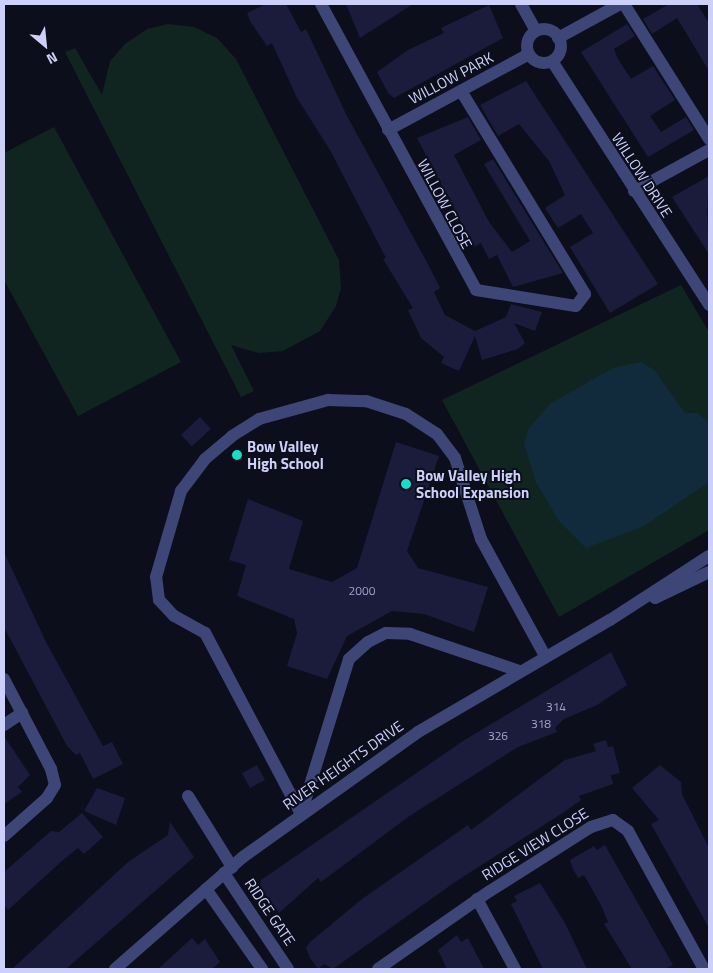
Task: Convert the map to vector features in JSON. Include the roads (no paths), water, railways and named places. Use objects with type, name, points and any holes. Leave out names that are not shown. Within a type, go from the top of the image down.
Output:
[{"type":"street","name":"WILLOW CLOSE","points":[[321,4],[476,290],[576,306],[585,294],[461,91]]},
{"type":"street","points":[[521,4],[536,31]]},
{"type":"street","points":[[558,38],[622,4],[709,139]]},
{"type":"street","points":[[548,30],[558,38],[559,52],[552,60],[537,61],[529,54],[527,44],[536,31],[548,30]]},
{"type":"street","name":"WILLOW PARK","points":[[388,130],[529,54]]},
{"type":"street","name":"WILLOW DRIVE","points":[[552,60],[634,191],[709,305]]},
{"type":"street","points":[[634,191],[709,150]]},
{"type":"street","points":[[301,814],[204,633],[174,616],[159,600],[156,577],[181,491],[205,459],[232,436],[259,419],[328,400],[366,401],[406,414],[437,434],[456,458],[481,539],[545,656]]},
{"type":"street","name":"RIVER HEIGHTS DRIVE","points":[[612,619],[709,556]]},
{"type":"street","name":"RIVER HEIGHTS DRIVE","points":[[115,969],[228,870],[301,814],[418,732],[519,671],[612,619],[709,572]]},
{"type":"street","points":[[301,814],[349,659],[368,642],[386,634],[410,634],[519,671]]},
{"type":"street","points":[[4,679],[55,785],[47,798],[4,836]]},
{"type":"street","points":[[4,724],[22,713]]},
{"type":"street","name":"RIDGE GATE","points":[[188,796],[228,870],[288,969]]},
{"type":"street","name":"RIDGE VIEW CLOSE","points":[[378,969],[478,899],[591,827],[613,820],[628,831],[704,969]]},
{"type":"street","points":[[206,889],[262,969]]},
{"type":"street","name":"RIDGE VIEW CLOSE","points":[[478,899],[516,969]]},
{"type":"water","points":[[641,362],[655,371],[685,413],[697,413],[708,422],[709,482],[644,526],[586,548],[559,521],[536,482],[524,444],[529,428],[550,404],[613,368]]},
{"type":"place","name":"Bow Valley High School","points":[[237,455]]},
{"type":"place","name":"Bow Valley High School Expansion","points":[[406,484]]}]
